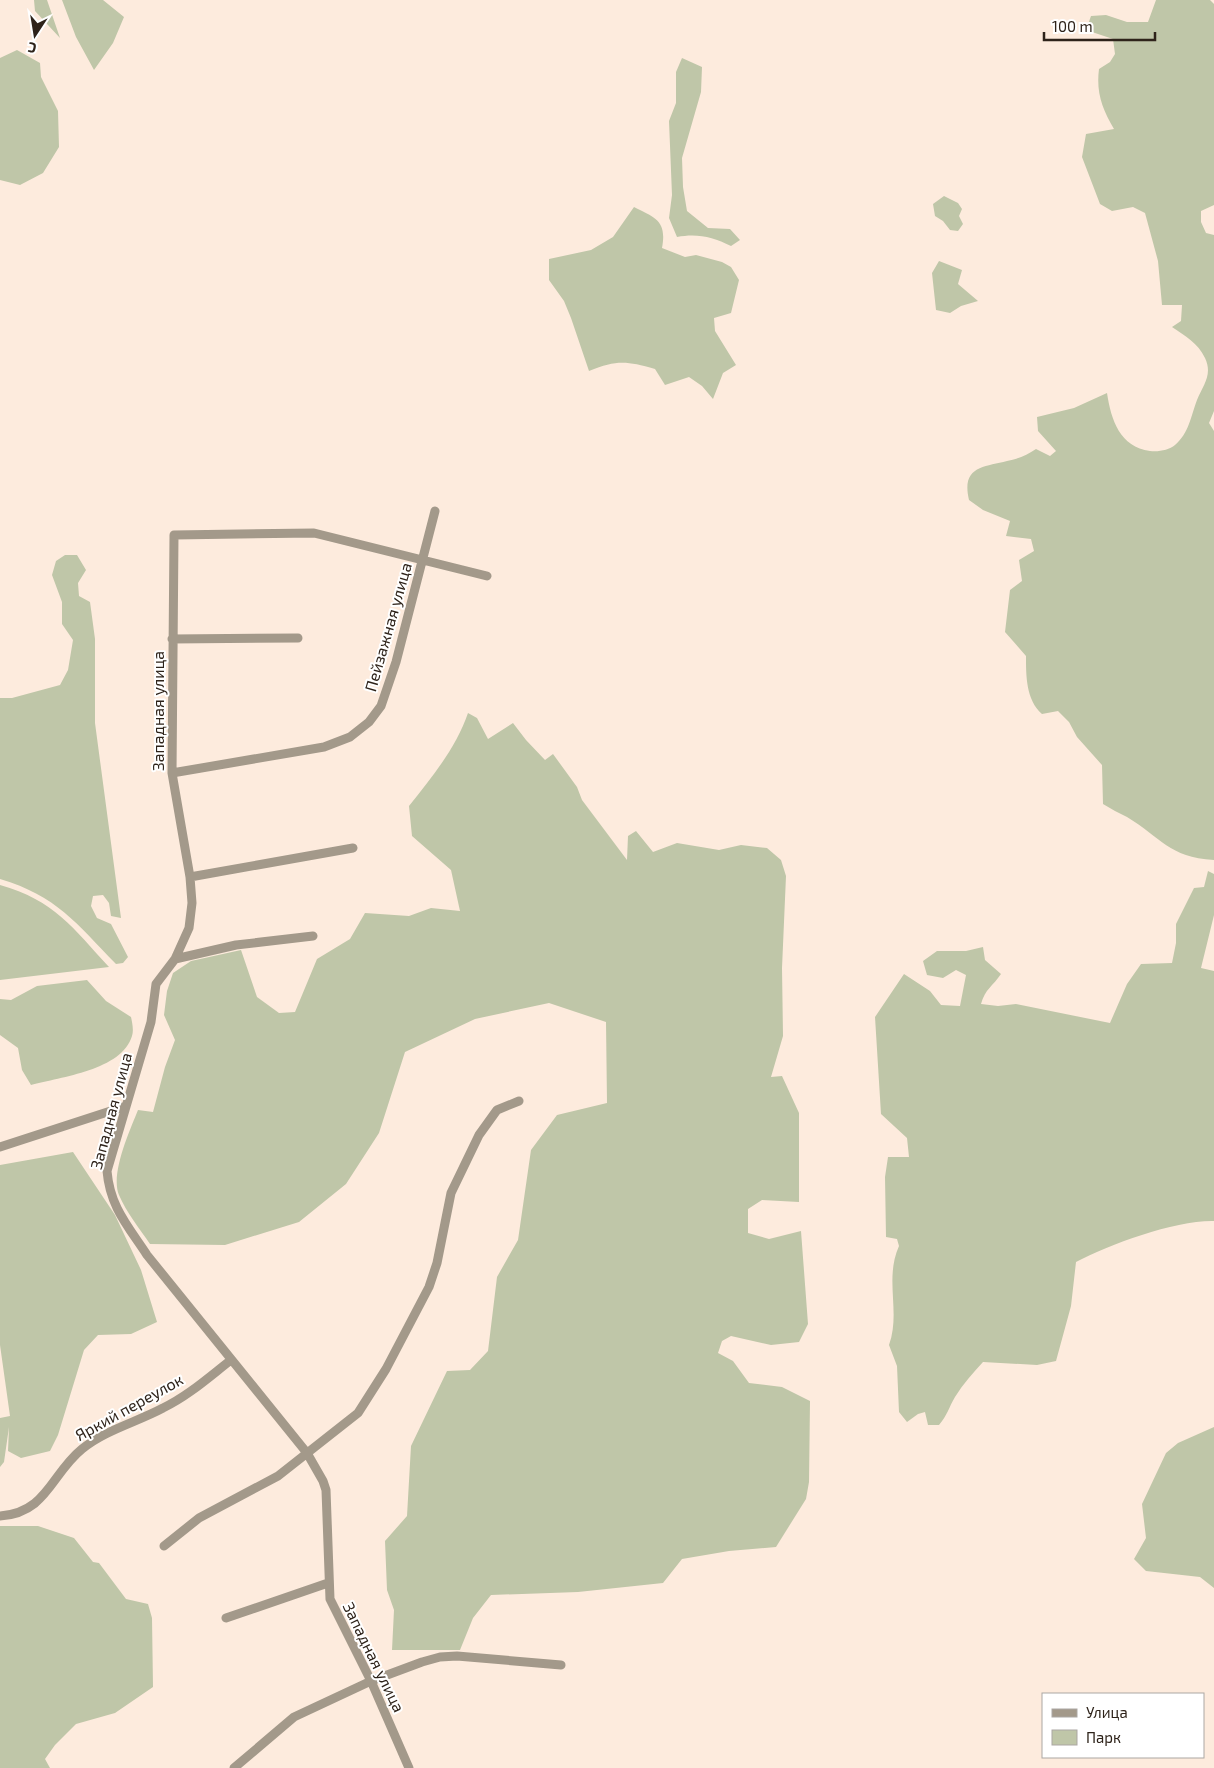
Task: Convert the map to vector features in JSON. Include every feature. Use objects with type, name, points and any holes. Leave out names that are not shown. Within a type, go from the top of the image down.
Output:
[{"type":"street","name":"Пейзажная улица","points":[[172,774],[324,747],[350,737],[369,722],[381,706],[396,662],[435,511]]},
{"type":"street","name":"Западная улица","points":[[409,1768],[371,1681],[335,1613],[330,1599],[326,1490],[323,1480],[307,1453],[147,1254],[123,1220],[109,1192],[107,1171],[151,1022],[156,984],[175,959],[190,928],[192,903],[190,877],[172,774],[174,536],[314,533],[423,558]]},
{"type":"street","points":[[423,558],[488,576]]},
{"type":"street","points":[[172,639],[298,638]]},
{"type":"street","points":[[190,877],[354,848]]},
{"type":"street","points":[[175,959],[236,945],[312,936]]},
{"type":"street","points":[[164,1546],[199,1518],[226,1501],[267,1483],[348,1422],[365,1404],[429,1287],[437,1263],[451,1192],[479,1136],[497,1110],[519,1101]]},
{"type":"street","points":[[0,1147],[126,1106]]},
{"type":"street","name":"Яркий переулок","points":[[0,1516],[10,1515],[33,1506],[82,1448],[95,1440],[165,1408],[231,1360]]},
{"type":"street","points":[[226,1618],[328,1582]]},
{"type":"street","points":[[234,1768],[294,1717],[371,1681],[440,1657],[457,1656],[561,1665]]},
{"type":"green space","points":[[34,0],[47,0],[60,38],[35,11]]},
{"type":"green space","points":[[62,0],[103,0],[124,17],[113,43],[94,70],[76,37]]},
{"type":"green space","points":[[1156,0],[1210,0],[1214,4],[1214,205],[1201,211],[1201,222],[1206,233],[1214,235],[1214,411],[1209,423],[1214,431],[1214,860],[1198,858],[1175,851],[1127,817],[1103,804],[1102,765],[1077,737],[1069,722],[1058,711],[1042,714],[1033,702],[1028,687],[1026,656],[1005,632],[1010,590],[1022,581],[1019,560],[1034,551],[1031,539],[1006,536],[1010,521],[983,510],[969,500],[967,489],[971,474],[983,467],[1019,458],[1036,449],[1050,456],[1056,451],[1038,431],[1037,417],[1074,408],[1107,393],[1114,422],[1124,438],[1131,444],[1150,451],[1160,451],[1175,445],[1187,430],[1208,375],[1205,358],[1191,340],[1172,327],[1181,321],[1182,305],[1162,305],[1158,261],[1145,213],[1133,207],[1112,211],[1100,204],[1082,157],[1086,134],[1114,129],[1106,114],[1098,85],[1099,69],[1110,62],[1115,54],[1113,39],[1086,30],[1091,16],[1106,15],[1127,22],[1148,22]]},
{"type":"green space","points":[[17,50],[40,63],[41,77],[58,111],[59,147],[43,173],[20,185],[0,180],[0,58]]},
{"type":"green space","points":[[682,58],[702,67],[701,92],[682,158],[683,187],[687,211],[708,228],[730,229],[740,240],[731,246],[705,237],[691,235],[677,237],[669,218],[672,195],[669,121],[676,103],[676,72]]},
{"type":"green space","points":[[944,196],[958,203],[962,209],[959,216],[963,224],[958,231],[950,230],[943,221],[935,216],[933,204]]},
{"type":"green space","points":[[634,207],[654,218],[661,226],[663,232],[662,248],[685,257],[696,255],[722,262],[731,267],[739,280],[731,313],[714,318],[715,331],[736,365],[723,373],[713,399],[702,386],[689,377],[665,385],[655,369],[636,364],[615,363],[589,371],[564,301],[549,280],[549,259],[591,250],[613,237]]},
{"type":"green space","points":[[939,261],[962,270],[958,284],[978,301],[961,306],[950,313],[936,310],[932,273]]},
{"type":"green space","points":[[65,555],[77,555],[86,570],[78,583],[79,596],[90,602],[95,639],[95,723],[121,918],[111,916],[109,903],[103,895],[93,896],[91,906],[97,918],[111,924],[128,957],[123,963],[116,964],[64,912],[37,894],[0,879],[0,698],[12,698],[60,685],[68,670],[73,640],[62,624],[62,602],[52,575],[56,561]]},
{"type":"green space","points":[[468,713],[477,718],[488,739],[513,723],[545,760],[553,754],[577,787],[582,800],[627,860],[628,836],[636,831],[653,852],[677,843],[719,850],[741,845],[767,848],[781,860],[786,876],[782,968],[783,1036],[771,1077],[782,1076],[799,1113],[799,1202],[762,1200],[748,1209],[748,1233],[769,1239],[801,1231],[808,1324],[799,1342],[771,1345],[731,1336],[722,1341],[718,1353],[733,1361],[749,1383],[782,1387],[810,1401],[809,1482],[806,1499],[776,1547],[729,1551],[682,1559],[663,1583],[578,1592],[491,1595],[473,1618],[460,1650],[392,1650],[394,1610],[387,1590],[385,1541],[407,1516],[411,1446],[447,1371],[470,1370],[488,1351],[497,1277],[518,1240],[531,1150],[557,1115],[607,1103],[606,1022],[549,1003],[475,1019],[405,1052],[379,1133],[346,1184],[299,1222],[225,1245],[150,1244],[129,1214],[119,1195],[117,1176],[122,1152],[138,1110],[153,1112],[165,1067],[175,1040],[164,1015],[167,991],[173,973],[191,961],[241,950],[257,997],[279,1013],[295,1012],[317,959],[350,939],[365,913],[409,916],[431,908],[460,911],[451,870],[412,836],[409,806],[450,750]]},
{"type":"green space","points":[[1208,871],[1214,874],[1214,915],[1201,968],[1214,971],[1214,1221],[1181,1224],[1144,1234],[1076,1262],[1071,1306],[1056,1361],[1037,1365],[983,1362],[958,1392],[939,1425],[928,1425],[925,1412],[918,1414],[907,1422],[899,1412],[897,1366],[889,1345],[894,1320],[893,1271],[899,1246],[897,1239],[886,1237],[885,1177],[888,1157],[909,1157],[907,1138],[881,1114],[875,1017],[904,974],[930,991],[941,1005],[960,1006],[966,975],[956,970],[943,978],[927,975],[923,961],[937,951],[966,951],[983,947],[985,960],[1001,974],[987,991],[981,1004],[998,1006],[1016,1004],[1110,1023],[1127,984],[1141,964],[1172,963],[1176,943],[1176,924],[1194,888],[1204,887]]},
{"type":"green space","points":[[0,885],[19,891],[49,907],[73,928],[109,967],[0,980]]},
{"type":"green space","points":[[87,980],[106,1001],[131,1017],[133,1034],[126,1048],[116,1057],[89,1070],[31,1085],[22,1070],[18,1048],[0,1035],[0,999],[11,1000],[37,986]]},
{"type":"green space","points":[[73,1152],[115,1215],[141,1270],[157,1322],[131,1334],[98,1335],[84,1350],[58,1435],[50,1451],[21,1458],[8,1451],[9,1427],[4,1462],[0,1467],[0,1418],[10,1416],[0,1345],[0,1165]]},
{"type":"green space","points":[[1214,1427],[1214,1588],[1200,1577],[1146,1571],[1134,1559],[1146,1538],[1142,1504],[1166,1453],[1178,1443]]},
{"type":"green space","points":[[0,1526],[38,1526],[74,1538],[93,1562],[99,1563],[126,1599],[148,1604],[152,1618],[153,1687],[115,1713],[76,1724],[55,1745],[45,1759],[50,1768],[0,1768]]}]
